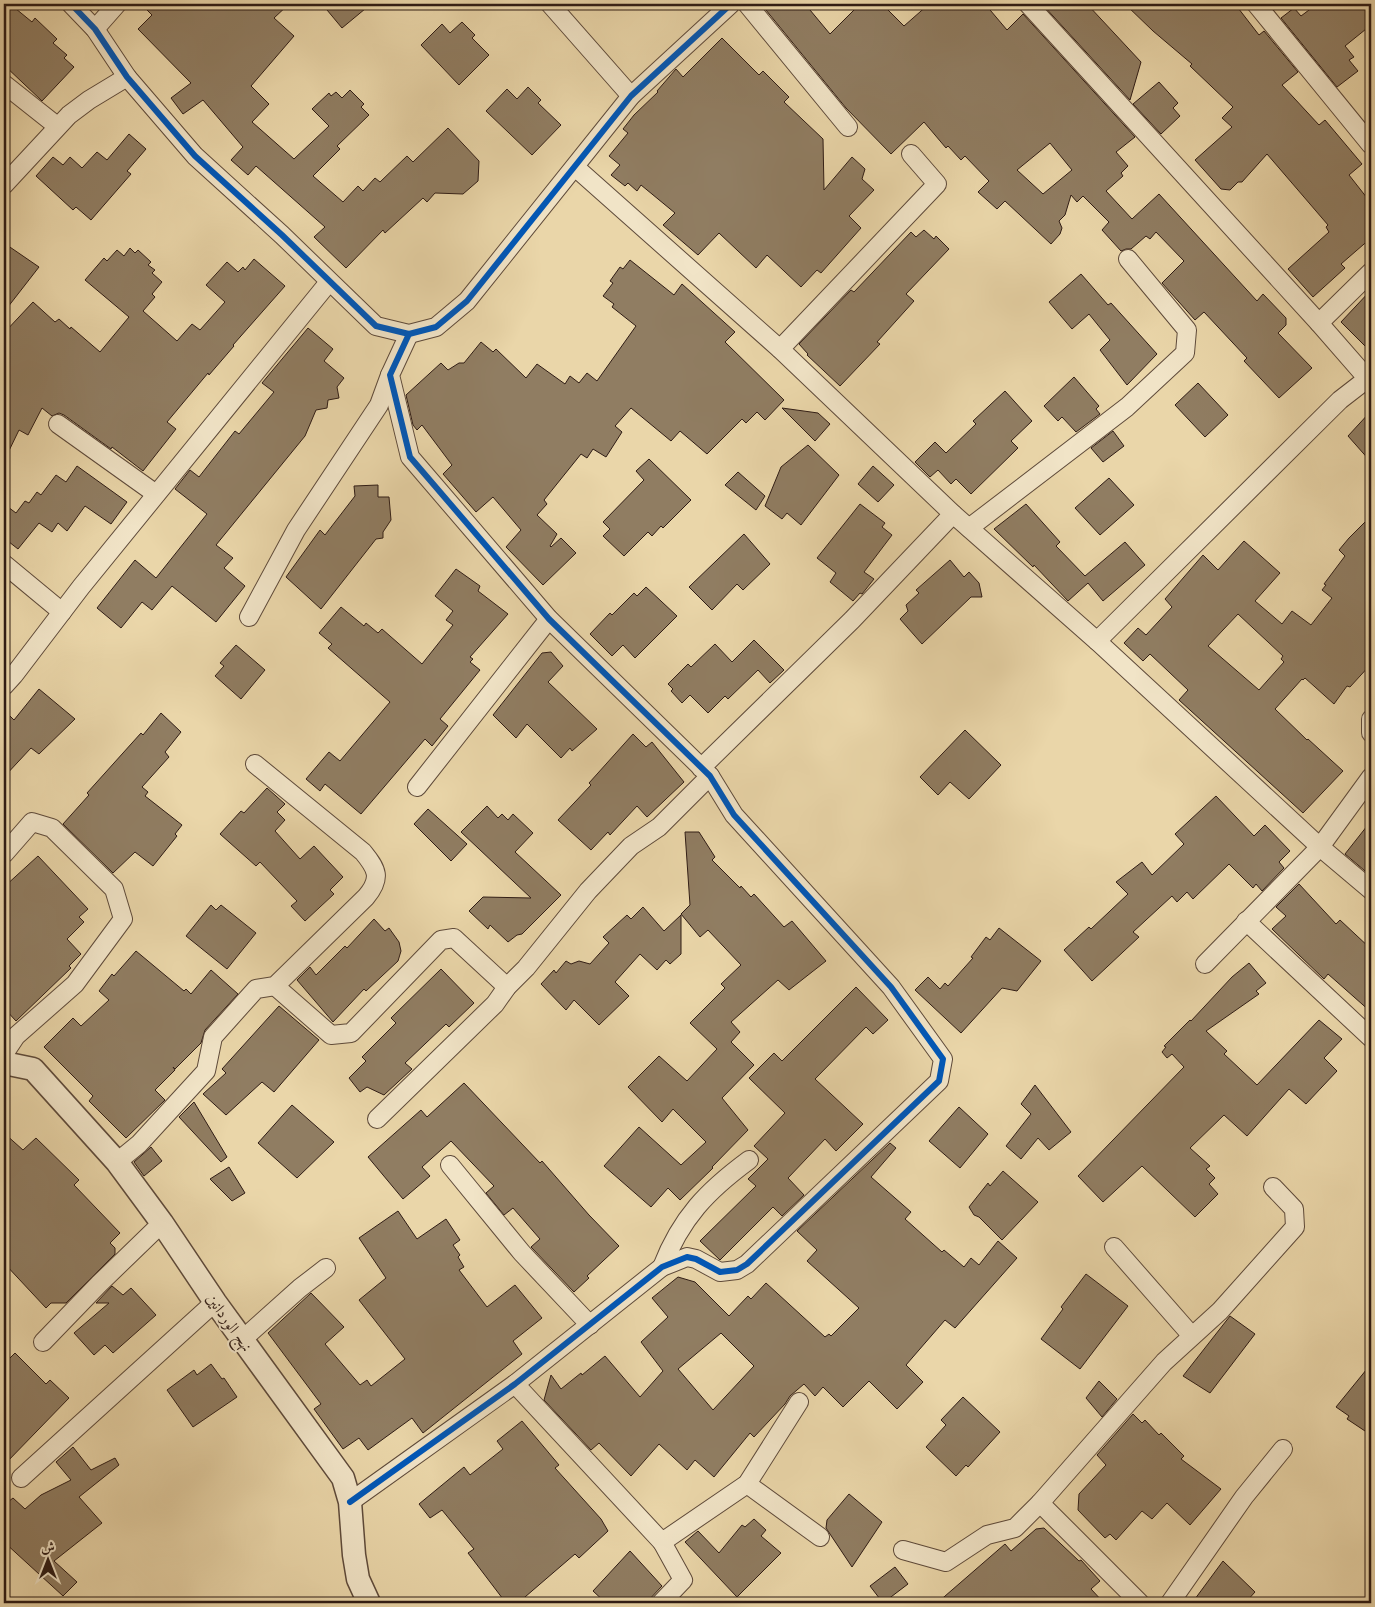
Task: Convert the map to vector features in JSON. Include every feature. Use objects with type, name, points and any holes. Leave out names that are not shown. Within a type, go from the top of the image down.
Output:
[{"type":"street","points":[[71,4],[96,29],[127,77],[195,156],[282,235],[376,326],[409,334],[436,327],[467,301],[631,96],[731,4]]},
{"type":"street","points":[[96,29],[118,4]]},
{"type":"street","points":[[550,4],[631,96]]},
{"type":"street","points":[[747,4],[848,127]]},
{"type":"street","points":[[1028,4],[1369,377],[1340,400],[1097,641]]},
{"type":"street","points":[[1256,4],[1371,145]]},
{"type":"street","points":[[4,185],[57,126],[89,100],[127,77]]},
{"type":"street","points":[[4,84],[57,126]]},
{"type":"street","points":[[780,349],[937,184],[912,154]]},
{"type":"street","points":[[575,167],[780,349],[953,514],[1097,641],[1320,847],[1371,890]]},
{"type":"street","points":[[970,528],[1127,408],[1184,354],[1187,330],[1128,259]]},
{"type":"street","points":[[1320,323],[1371,272]]},
{"type":"street","points":[[4,686],[156,494],[329,282]]},
{"type":"street","points":[[248,617],[296,530],[379,405],[390,375],[409,334]]},
{"type":"street","points":[[350,1502],[515,1384],[662,1267],[687,1257],[696,1259],[720,1272],[737,1270],[747,1264],[939,1081],[943,1059],[891,987],[734,815],[705,772],[549,619],[410,457],[390,375]]},
{"type":"street","points":[[58,424],[156,494]]},
{"type":"street","points":[[377,1119],[495,1004],[507,987],[526,968],[588,891],[631,846],[659,827],[705,772],[953,514]]},
{"type":"street","points":[[4,564],[62,612]]},
{"type":"street","points":[[417,787],[549,619]]},
{"type":"street","points":[[1371,719],[1371,732]]},
{"type":"street","points":[[117,1162],[139,1144],[206,1071],[213,1037],[256,989],[275,986],[366,897],[376,881],[374,867],[363,852],[255,764]]},
{"type":"street","points":[[1205,964],[1320,847],[1371,777]]},
{"type":"street","points":[[4,854],[32,822],[52,828],[114,890],[123,919],[75,984],[16,1036],[4,1054]]},
{"type":"street","points":[[1246,921],[1371,1038]]},
{"type":"street","points":[[275,986],[331,1035],[351,1033],[441,940],[454,938],[507,987]]},
{"type":"street","name":"نهج الوردانين","points":[[4,1064],[33,1068],[117,1162],[162,1223],[215,1302],[343,1478],[350,1502],[354,1555],[358,1578],[369,1603]]},
{"type":"street","points":[[662,1267],[678,1234],[694,1209],[728,1175],[749,1160]]},
{"type":"street","points":[[450,1165],[522,1253],[590,1325]]},
{"type":"street","points":[[903,1550],[946,1562],[987,1536],[1015,1528],[1040,1503],[1164,1362],[1220,1311],[1296,1227],[1294,1209],[1273,1187]]},
{"type":"street","points":[[43,1342],[162,1223]]},
{"type":"street","points":[[1114,1247],[1192,1336]]},
{"type":"street","points":[[243,1339],[300,1288],[326,1268]]},
{"type":"street","points":[[21,1478],[215,1302]]},
{"type":"street","points":[[515,1384],[662,1542],[683,1580],[661,1603]]},
{"type":"street","points":[[662,1542],[747,1484],[799,1402]]},
{"type":"street","points":[[1170,1603],[1244,1497],[1283,1449]]},
{"type":"street","points":[[747,1484],[820,1537]]},
{"type":"street","points":[[1040,1503],[1140,1603]]},
{"type":"building","points":[[4,4],[10,4],[32,22],[35,18],[57,39],[53,43],[67,55],[64,58],[74,67],[42,101],[4,65]]},
{"type":"building","points":[[141,4],[289,4],[274,18],[294,36],[251,86],[269,104],[252,122],[294,159],[329,126],[312,109],[329,93],[331,96],[336,92],[342,98],[350,90],[364,104],[361,107],[369,115],[337,146],[340,149],[313,176],[343,202],[358,186],[363,191],[375,178],[380,182],[407,156],[413,162],[448,128],[479,161],[478,181],[463,194],[435,193],[427,202],[423,198],[385,233],[383,230],[346,268],[314,237],[325,227],[256,166],[248,175],[231,160],[243,147],[203,100],[183,114],[171,98],[191,83],[138,29],[152,15]]},
{"type":"building","points":[[322,4],[371,4],[342,28]]},
{"type":"building","points":[[761,4],[805,4],[830,34],[860,4],[882,4],[904,26],[929,4],[985,4],[1007,30],[1023,14],[1135,137],[1116,152],[1128,166],[1121,173],[1123,176],[1106,191],[1132,219],[1159,194],[1257,301],[1263,294],[1286,318],[1286,325],[1278,333],[1312,368],[1279,398],[1244,361],[1247,358],[1204,312],[1195,320],[1162,283],[1184,261],[1156,232],[1150,239],[1146,236],[1131,249],[1121,251],[1102,230],[1109,222],[1083,196],[1077,202],[1071,195],[1065,215],[1059,221],[1062,228],[1060,234],[1051,244],[1005,201],[997,209],[978,192],[989,181],[965,156],[961,160],[948,146],[946,148],[924,122],[891,154],[846,108]],"holes":[[[1050,143],[1072,170],[1043,194],[1017,170]]]},
{"type":"building","points":[[1042,4],[1087,4],[1141,62],[1130,100]]},
{"type":"building","points":[[1125,4],[1235,4],[1259,35],[1264,31],[1298,72],[1282,85],[1319,125],[1325,120],[1362,164],[1349,175],[1371,203],[1371,238],[1341,264],[1345,268],[1313,297],[1288,269],[1329,232],[1326,227],[1328,225],[1267,154],[1242,182],[1238,182],[1230,190],[1221,189],[1195,160],[1232,127],[1222,118],[1233,107],[1190,66],[1192,64]]},
{"type":"building","points":[[1317,4],[1371,4],[1371,25],[1345,46],[1354,57],[1349,60],[1358,71],[1337,87],[1281,18],[1294,8],[1301,16]]},
{"type":"building","points":[[462,22],[475,35],[472,38],[489,55],[459,85],[421,45],[442,24],[450,33]]},
{"type":"building","points":[[722,38],[759,75],[763,71],[789,97],[784,102],[823,139],[824,190],[852,157],[865,169],[862,179],[874,190],[849,216],[861,228],[821,273],[817,270],[801,287],[767,255],[756,268],[719,233],[698,255],[663,225],[675,213],[641,185],[637,191],[628,183],[625,186],[611,175],[620,165],[609,156],[628,133],[623,129],[634,115],[658,92],[676,69],[683,77]]},
{"type":"building","points":[[1159,82],[1178,103],[1173,108],[1180,116],[1161,134],[1133,104]]},
{"type":"building","points":[[528,87],[541,100],[538,103],[561,125],[532,155],[486,111],[507,89],[517,99]]},
{"type":"building","points":[[129,134],[146,149],[127,171],[131,174],[91,220],[76,207],[73,210],[36,176],[53,157],[63,165],[70,157],[82,168],[97,152],[107,160]]},
{"type":"building","points":[[924,230],[934,239],[936,236],[949,249],[906,294],[914,301],[877,342],[880,344],[840,386],[807,355],[799,344],[851,290],[854,292],[911,232],[916,237]]},
{"type":"building","points":[[4,243],[39,267],[4,312]]},
{"type":"building","points":[[130,248],[135,253],[138,250],[151,262],[148,265],[155,270],[152,273],[162,282],[152,294],[155,297],[143,311],[177,341],[192,324],[200,330],[225,302],[206,285],[227,262],[238,272],[243,267],[245,270],[254,259],[285,286],[167,422],[176,429],[143,471],[112,447],[111,449],[64,415],[59,413],[52,416],[42,408],[28,435],[19,430],[4,461],[4,333],[33,302],[55,322],[59,319],[70,329],[71,327],[100,352],[129,317],[85,280],[104,258],[107,261],[117,250],[124,256]]},
{"type":"building","points":[[630,260],[674,295],[682,284],[735,332],[725,342],[784,400],[765,420],[757,412],[746,423],[742,419],[707,454],[680,431],[671,441],[631,408],[615,426],[622,432],[606,457],[593,449],[587,458],[581,454],[544,500],[547,504],[537,515],[557,534],[550,546],[561,538],[576,553],[543,585],[506,547],[521,530],[493,497],[476,512],[443,474],[452,465],[422,425],[417,430],[413,425],[406,395],[441,363],[448,370],[459,363],[464,363],[481,342],[493,352],[496,349],[526,378],[537,364],[565,384],[570,376],[579,383],[587,373],[597,381],[636,326],[612,307],[614,304],[603,296],[613,283],[610,281],[620,267],[623,269]]},
{"type":"building","points":[[1081,274],[1108,305],[1111,303],[1157,354],[1127,385],[1100,350],[1110,340],[1089,314],[1072,329],[1049,302]]},
{"type":"building","points":[[1371,290],[1371,352],[1341,322]]},
{"type":"building","points":[[308,328],[333,349],[324,361],[344,378],[337,387],[339,398],[328,400],[327,408],[316,410],[305,436],[216,545],[233,558],[224,568],[245,586],[216,622],[172,586],[152,610],[142,602],[121,628],[97,608],[135,560],[156,578],[207,514],[175,489],[190,470],[199,477],[235,431],[239,434],[274,392],[262,383]]},
{"type":"building","points":[[1074,377],[1099,406],[1096,409],[1100,414],[1076,432],[1062,417],[1058,421],[1044,406]]},
{"type":"building","points":[[1198,383],[1228,415],[1205,437],[1175,405]]},
{"type":"building","points":[[1005,391],[1032,421],[1011,441],[1018,448],[971,494],[956,479],[951,484],[938,470],[930,477],[915,462],[935,442],[946,453],[976,424],[973,421]]},
{"type":"building","points":[[782,408],[818,413],[830,424],[815,441]]},
{"type":"building","points":[[1371,411],[1371,462],[1348,436]]},
{"type":"building","points":[[1113,431],[1124,446],[1103,462],[1091,448]]},
{"type":"building","points":[[808,445],[839,475],[801,525],[787,513],[782,519],[765,506],[781,467]]},
{"type":"building","points":[[649,459],[691,500],[663,528],[661,526],[652,536],[648,532],[624,556],[603,536],[610,529],[603,522],[644,480],[636,471]]},
{"type":"building","points":[[77,466],[127,502],[111,524],[85,506],[67,531],[58,523],[52,532],[39,523],[18,549],[4,538],[4,504],[16,513],[25,501],[29,503],[37,492],[41,495],[56,475],[66,482]]},
{"type":"building","points":[[873,466],[894,485],[878,502],[858,484]]},
{"type":"building","points":[[738,472],[765,496],[756,510],[725,485]]},
{"type":"building","points":[[1109,478],[1134,505],[1100,535],[1075,508]]},
{"type":"building","points":[[378,485],[378,497],[389,497],[391,520],[383,532],[383,538],[376,539],[321,609],[286,577],[320,530],[325,535],[355,496],[354,486]]},
{"type":"building","points":[[860,504],[885,523],[882,527],[892,535],[864,572],[874,579],[862,594],[860,593],[853,601],[830,582],[836,573],[817,558]]},
{"type":"building","points":[[1026,504],[1060,542],[1056,546],[1085,576],[1125,542],[1145,565],[1103,601],[1088,583],[1068,601],[1034,565],[1033,567],[994,529]]},
{"type":"building","points":[[1371,516],[1371,664],[1350,687],[1347,686],[1334,704],[1305,678],[1275,709],[1343,771],[1303,813],[1179,700],[1188,690],[1150,654],[1143,661],[1124,643],[1138,628],[1146,635],[1172,607],[1165,599],[1203,555],[1218,570],[1244,541],[1280,573],[1255,601],[1282,624],[1292,611],[1311,625],[1332,598],[1322,590],[1326,585],[1324,584],[1345,556],[1339,550]],"holes":[[[1238,614],[1283,656],[1281,659],[1284,662],[1259,690],[1208,646]]]},
{"type":"building","points":[[744,534],[770,564],[743,590],[737,584],[712,610],[689,587]]},
{"type":"building","points":[[950,560],[964,577],[969,572],[979,583],[982,597],[971,597],[922,644],[900,619],[908,611],[906,605],[919,593],[916,590]]},
{"type":"building","points":[[456,569],[480,586],[478,591],[508,614],[470,657],[473,659],[470,662],[480,670],[440,719],[448,726],[432,746],[425,739],[361,814],[325,784],[320,791],[306,779],[329,752],[340,761],[390,702],[328,648],[332,644],[319,633],[341,607],[364,626],[366,623],[378,633],[382,629],[422,664],[453,625],[446,620],[453,611],[435,596]]},
{"type":"building","points":[[646,587],[677,616],[635,658],[623,645],[612,656],[590,634],[610,613],[612,615],[634,593],[637,596]]},
{"type":"building","points":[[754,640],[784,670],[770,683],[758,670],[728,699],[725,696],[708,713],[690,695],[682,703],[671,691],[673,689],[668,684],[688,664],[691,667],[715,644],[732,662]]},
{"type":"building","points":[[236,645],[265,670],[241,699],[215,676],[224,666],[220,663]]},
{"type":"building","points":[[551,652],[563,666],[548,682],[597,729],[572,751],[570,748],[561,758],[527,724],[516,738],[493,715],[542,653]]},
{"type":"building","points":[[39,689],[75,719],[39,754],[31,748],[4,777],[4,710],[14,720]]},
{"type":"building","points":[[161,713],[181,732],[165,752],[169,757],[142,787],[148,792],[145,796],[182,825],[175,834],[177,836],[153,866],[135,852],[113,873],[63,824],[89,795],[87,793],[141,733],[143,735]]},
{"type":"building","points":[[965,730],[1001,765],[969,799],[950,782],[938,795],[920,777]]},
{"type":"building","points":[[633,734],[646,747],[652,742],[684,782],[647,817],[637,806],[610,835],[608,832],[591,850],[558,820],[591,785],[589,783]]},
{"type":"building","points":[[267,788],[285,804],[277,812],[285,820],[275,831],[300,859],[314,846],[343,877],[330,890],[334,894],[305,921],[291,906],[297,901],[260,862],[256,866],[220,834],[241,811],[244,813]]},
{"type":"building","points":[[1216,796],[1254,836],[1265,825],[1290,851],[1279,862],[1284,868],[1262,891],[1256,884],[1253,888],[1229,864],[1193,899],[1187,892],[1177,902],[1172,896],[1133,932],[1139,937],[1092,981],[1064,950],[1089,927],[1091,929],[1128,894],[1116,882],[1142,862],[1152,875],[1184,844],[1175,834]]},
{"type":"building","points":[[487,806],[498,818],[502,814],[508,820],[513,814],[533,833],[515,852],[561,895],[522,934],[517,935],[508,942],[490,925],[488,929],[469,911],[483,897],[531,898],[461,832]]},
{"type":"building","points":[[428,809],[467,844],[451,861],[414,824]]},
{"type":"building","points":[[1371,821],[1371,876],[1345,854]]},
{"type":"building","points":[[685,832],[699,832],[715,857],[712,860],[751,897],[754,894],[784,927],[792,921],[826,961],[789,990],[778,980],[731,1022],[740,1032],[731,1042],[754,1065],[722,1098],[748,1130],[680,1200],[668,1188],[651,1207],[604,1166],[639,1127],[681,1165],[706,1142],[673,1109],[662,1122],[628,1087],[659,1056],[687,1081],[717,1049],[690,1023],[725,988],[721,984],[741,965],[708,930],[700,937],[681,914],[690,905]]},
{"type":"building","points":[[38,856],[88,909],[79,917],[84,922],[67,939],[81,954],[69,966],[71,968],[16,1021],[4,1008],[4,887]]},
{"type":"building","points":[[1299,884],[1336,924],[1340,920],[1371,949],[1371,1012],[1328,974],[1324,979],[1272,929],[1286,916],[1276,907]]},
{"type":"building","points":[[211,905],[216,910],[221,905],[256,933],[227,969],[186,936]]},
{"type":"building","points":[[643,907],[664,931],[681,915],[681,954],[670,964],[666,960],[657,970],[640,954],[615,982],[629,996],[599,1025],[574,1000],[566,1010],[541,984],[554,970],[556,973],[566,961],[571,964],[579,961],[590,964],[609,943],[603,937],[627,915],[631,919]]},
{"type":"building","points":[[374,919],[385,931],[389,928],[399,942],[401,951],[398,961],[366,991],[364,989],[333,1022],[297,980],[310,967],[316,975],[345,946],[347,948]]},
{"type":"building","points":[[999,928],[1041,961],[1017,991],[1002,988],[961,1033],[915,990],[928,977],[940,989],[945,983],[948,986],[973,958],[971,957],[986,937],[990,940]]},
{"type":"building","points":[[136,951],[184,991],[186,989],[191,994],[211,970],[238,994],[205,1030],[201,1043],[175,1069],[173,1067],[175,1070],[155,1090],[165,1100],[126,1138],[89,1101],[93,1096],[44,1047],[73,1018],[81,1026],[109,1000],[99,991],[112,974],[114,976]]},
{"type":"building","points":[[1249,963],[1266,983],[1256,991],[1259,994],[1206,1031],[1227,1051],[1224,1054],[1257,1085],[1319,1020],[1342,1039],[1324,1058],[1337,1071],[1306,1104],[1289,1089],[1247,1136],[1224,1115],[1190,1148],[1210,1166],[1206,1169],[1215,1178],[1209,1184],[1218,1194],[1195,1217],[1142,1166],[1103,1202],[1078,1176],[1184,1067],[1172,1054],[1167,1058],[1162,1052],[1166,1047],[1164,1046],[1191,1021],[1232,977]]},
{"type":"building","points":[[441,969],[474,1003],[449,1027],[446,1024],[405,1063],[412,1069],[384,1095],[367,1087],[360,1092],[349,1078],[366,1061],[362,1057],[396,1023],[391,1018]]},
{"type":"building","points":[[856,987],[888,1020],[873,1034],[866,1027],[815,1079],[863,1124],[836,1151],[825,1139],[788,1178],[804,1195],[782,1216],[773,1207],[720,1260],[700,1241],[756,1186],[748,1179],[768,1159],[754,1146],[785,1113],[749,1078],[774,1053],[782,1061]]},
{"type":"building","points":[[279,1006],[319,1040],[274,1092],[262,1082],[226,1115],[203,1094],[226,1073],[222,1069]]},
{"type":"building","points":[[464,1083],[540,1163],[542,1161],[619,1246],[587,1276],[589,1278],[574,1292],[531,1247],[540,1239],[513,1208],[504,1215],[486,1193],[494,1186],[451,1141],[422,1167],[430,1176],[403,1199],[368,1157],[421,1110],[427,1117]]},
{"type":"building","points":[[1035,1085],[1071,1132],[1049,1150],[1038,1138],[1021,1159],[1006,1146],[1031,1114],[1021,1104]]},
{"type":"building","points":[[194,1102],[227,1157],[221,1162],[179,1117]]},
{"type":"building","points":[[292,1105],[334,1142],[297,1178],[258,1143]]},
{"type":"building","points":[[959,1107],[988,1134],[960,1168],[929,1141]]},
{"type":"building","points":[[4,1133],[23,1150],[36,1138],[79,1180],[74,1185],[120,1233],[110,1243],[115,1248],[115,1254],[66,1303],[51,1303],[46,1308],[4,1263]]},
{"type":"building","points":[[890,1143],[896,1148],[871,1177],[911,1212],[905,1219],[942,1252],[944,1250],[964,1267],[971,1258],[979,1265],[998,1241],[1017,1258],[955,1328],[945,1320],[906,1365],[923,1382],[897,1409],[869,1381],[843,1407],[823,1387],[815,1396],[804,1384],[790,1396],[785,1404],[754,1437],[750,1433],[714,1477],[695,1460],[687,1470],[659,1444],[631,1476],[599,1443],[591,1450],[544,1400],[551,1375],[561,1389],[605,1356],[640,1397],[663,1371],[641,1342],[668,1317],[652,1298],[678,1277],[695,1282],[729,1316],[748,1296],[751,1299],[766,1283],[825,1337],[829,1334],[831,1336],[859,1308],[807,1261],[817,1250],[797,1231]],"holes":[[[721,1333],[754,1366],[713,1410],[678,1369]]]},
{"type":"building","points":[[151,1147],[162,1161],[144,1176],[134,1162]]},
{"type":"building","points":[[229,1167],[245,1193],[232,1201],[210,1179]]},
{"type":"building","points":[[1003,1171],[1038,1202],[1002,1240],[979,1217],[974,1215],[969,1207],[988,1183],[990,1186]]},
{"type":"building","points":[[398,1211],[417,1239],[446,1219],[460,1240],[453,1245],[460,1255],[458,1257],[464,1267],[459,1270],[487,1307],[515,1285],[542,1318],[513,1341],[522,1354],[423,1433],[412,1418],[368,1450],[359,1438],[343,1449],[314,1409],[321,1404],[268,1333],[311,1293],[344,1327],[325,1344],[360,1385],[367,1380],[371,1386],[405,1359],[359,1300],[386,1278],[359,1238]]},
{"type":"building","points":[[1086,1274],[1128,1306],[1080,1369],[1041,1339],[1063,1309],[1061,1307]]},
{"type":"building","points":[[112,1286],[123,1295],[131,1288],[156,1315],[113,1353],[105,1345],[94,1355],[74,1333],[109,1303],[96,1303]]},
{"type":"building","points":[[1230,1316],[1255,1334],[1210,1393],[1183,1376]]},
{"type":"building","points":[[15,1353],[46,1384],[50,1380],[69,1398],[4,1465],[4,1364]]},
{"type":"building","points":[[211,1364],[222,1379],[224,1378],[237,1397],[193,1427],[167,1390],[194,1370],[197,1375]]},
{"type":"building","points":[[1371,1364],[1371,1435],[1347,1419],[1349,1416],[1336,1407]]},
{"type":"building","points":[[1099,1381],[1117,1399],[1102,1417],[1086,1398]]},
{"type":"building","points":[[963,1397],[1000,1432],[968,1467],[966,1465],[956,1476],[926,1447],[946,1425],[941,1420]]},
{"type":"building","points":[[1133,1414],[1142,1423],[1145,1420],[1159,1435],[1161,1433],[1184,1456],[1181,1459],[1221,1489],[1190,1525],[1167,1503],[1152,1519],[1142,1511],[1116,1540],[1110,1534],[1105,1538],[1078,1510],[1079,1494],[1106,1465],[1097,1455]]},
{"type":"building","points":[[522,1421],[559,1465],[555,1468],[601,1519],[608,1531],[579,1558],[575,1554],[518,1603],[506,1603],[468,1553],[474,1549],[442,1510],[430,1518],[419,1504],[464,1467],[470,1475],[503,1449],[497,1441]]},
{"type":"building","points":[[73,1447],[91,1470],[115,1458],[119,1465],[79,1497],[102,1523],[54,1561],[77,1582],[63,1596],[4,1542],[4,1505],[13,1498],[25,1509],[41,1495],[71,1480],[56,1462]]},
{"type":"building","points":[[849,1494],[882,1522],[852,1567],[826,1528],[827,1520]]},
{"type":"building","points":[[754,1519],[766,1530],[761,1536],[781,1553],[737,1597],[685,1542],[698,1531],[719,1553],[742,1525],[745,1527]]},
{"type":"building","points":[[1044,1528],[1079,1561],[1081,1560],[1100,1581],[1091,1589],[1104,1603],[937,1603],[1005,1544],[1011,1551],[1036,1529]]},
{"type":"building","points":[[630,1551],[662,1586],[646,1603],[606,1603],[593,1591]]},
{"type":"building","points":[[1223,1561],[1255,1592],[1245,1603],[1192,1603]]},
{"type":"building","points":[[895,1567],[908,1584],[883,1603],[870,1586]]},
{"type":"cycle path","points":[[71,4],[95,29],[127,77],[195,156],[282,235],[376,326],[409,334],[436,327],[467,301],[631,96],[731,4]]},
{"type":"cycle path","points":[[350,1502],[515,1384],[662,1267],[687,1257],[696,1259],[720,1272],[737,1270],[747,1264],[939,1081],[943,1059],[891,987],[734,815],[710,776],[549,619],[410,457],[390,375],[409,334]]}]
